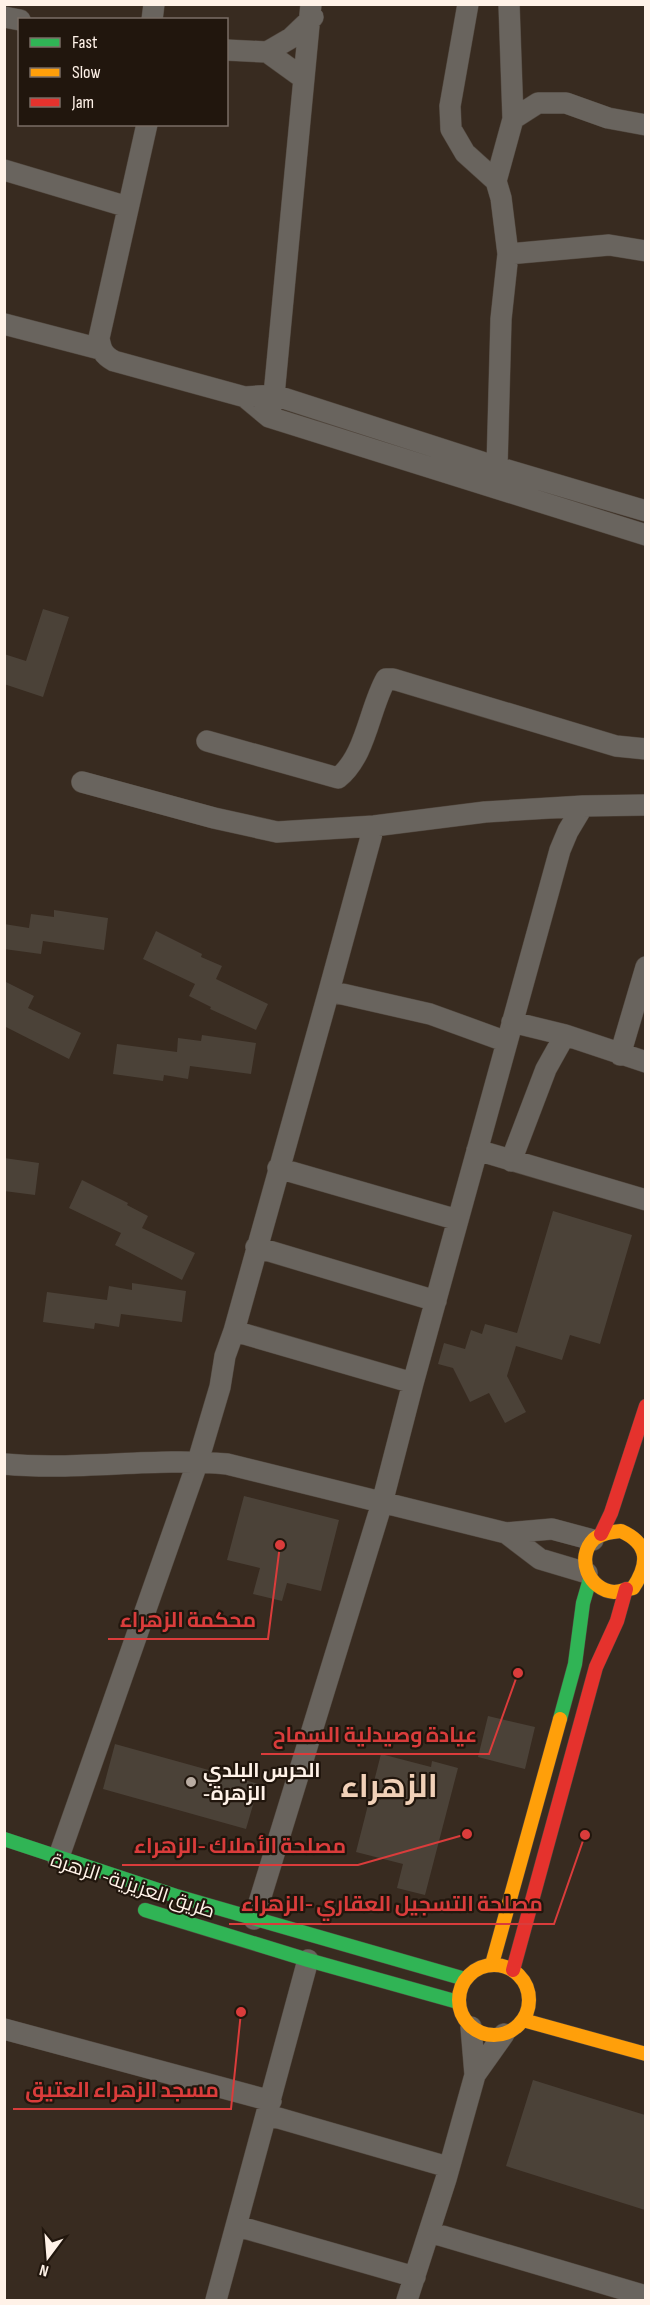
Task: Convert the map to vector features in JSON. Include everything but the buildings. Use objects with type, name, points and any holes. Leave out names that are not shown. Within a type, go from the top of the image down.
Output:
[{"type":"main road","points":[[492,1964],[575,1664],[589,1576],[585,1552],[611,1513],[645,1406]]},
{"type":"main road","points":[[513,1970],[596,1667],[643,1573],[645,1566],[643,1527]]},
{"type":"main road","points":[[597,1537],[621,1531],[643,1548]]},
{"type":"main road","points":[[589,1576],[606,1591],[635,1588]]},
{"type":"main road","name":"طريق العزيزية- الزهرة","points":[[4,1839],[58,1859],[465,1979]]},
{"type":"main road","name":"طريق العزيزية- الزهرة","points":[[128,1904],[308,1960],[459,2002]]},
{"type":"main road","points":[[492,1964],[503,1965],[513,1970],[525,1982],[535,2001],[523,2020],[504,2034],[481,2033],[462,2015],[459,2002],[460,1990],[465,1979],[477,1968],[492,1964]]},
{"type":"main road","points":[[523,2020],[645,2054]]},
{"type":"street","points":[[267,52],[291,38],[310,13],[323,4]]},
{"type":"street","points":[[468,4],[450,106],[452,129],[465,153],[496,181],[501,198],[508,254],[501,318],[497,467]]},
{"type":"street","points":[[496,181],[513,119],[509,4]]},
{"type":"street","points":[[269,417],[274,395],[310,13]]},
{"type":"street","points":[[228,50],[267,52],[303,78]]},
{"type":"street","points":[[512,79],[526,96],[538,103],[566,103],[608,118],[645,125]]},
{"type":"street","points":[[513,119],[538,103]]},
{"type":"street","points":[[147,126],[99,338],[100,349],[105,356],[114,361],[245,397],[274,395],[497,467],[645,511]]},
{"type":"street","points":[[4,170],[128,207]]},
{"type":"street","points":[[508,254],[609,245],[645,251]]},
{"type":"street","points":[[4,324],[100,349]]},
{"type":"street","points":[[245,397],[269,417],[645,535]]},
{"type":"street","points":[[207,741],[338,778],[346,771],[370,724],[381,687],[386,679],[393,679],[616,746],[645,750]]},
{"type":"street","points":[[82,782],[214,818],[277,832],[374,826],[485,812],[645,805]]},
{"type":"street","points":[[254,1918],[382,1503],[560,850],[583,806]]},
{"type":"street","points":[[58,1859],[198,1461],[220,1387],[225,1356],[234,1331],[374,826]]},
{"type":"street","points":[[620,1055],[645,967]]},
{"type":"street","points":[[329,991],[510,1032],[565,1035],[645,1062]]},
{"type":"street","points":[[511,1161],[546,1069],[565,1035]]},
{"type":"street","points":[[477,1150],[645,1200]]},
{"type":"street","points":[[278,1168],[458,1220]]},
{"type":"street","points":[[256,1247],[436,1301]]},
{"type":"street","points":[[234,1331],[413,1383]]},
{"type":"street","points":[[4,1464],[57,1467],[198,1461],[227,1464],[506,1533],[552,1529],[597,1537]]},
{"type":"street","points":[[506,1533],[540,1559],[589,1576]]},
{"type":"street","points":[[216,2301],[308,1960]]},
{"type":"street","points":[[471,2026],[475,2075]]},
{"type":"street","points":[[4,2029],[269,2108],[448,2167]]},
{"type":"street","points":[[407,2301],[475,2075],[504,2034]]},
{"type":"street","points":[[237,2226],[415,2277]]},
{"type":"street","points":[[429,2232],[645,2296]]},
{"type":"traffic: fast","points":[[560,1719],[575,1664],[583,1603],[590,1579]]},
{"type":"traffic: fast","points":[[4,1839],[176,1896],[465,1979]]},
{"type":"traffic: fast","points":[[145,1910],[308,1960],[458,2002]]},
{"type":"traffic: slow","points":[[621,1531],[642,1548],[644,1563],[633,1588],[614,1592],[598,1586],[592,1579],[585,1564],[586,1555],[594,1539],[603,1534],[621,1531]]},
{"type":"traffic: slow","points":[[492,1964],[560,1719]]},
{"type":"traffic: slow","points":[[494,1965],[507,1968],[519,1975],[526,1987],[529,2000],[526,2013],[519,2025],[507,2032],[494,2035],[481,2032],[469,2025],[462,2013],[459,2000],[462,1987],[469,1975],[481,1968],[494,1965]]},
{"type":"traffic: slow","points":[[523,2020],[646,2054]]},
{"type":"traffic: jam","points":[[601,1534],[611,1513],[646,1406]]},
{"type":"traffic: jam","points":[[513,1970],[596,1667],[617,1621],[626,1589]]},
{"type":"place","name":"محكمة الزهراء","points":[[280,1545]]},
{"type":"place","name":"عيادة وصيدلية السماح","points":[[518,1673]]},
{"type":"place","name":"الحرس البلدي -الزهرة","points":[[191,1782]]},
{"type":"place","name":"مصلحة الأملاك -الزهراء","points":[[467,1834]]},
{"type":"place","name":"مصلحة التسجيل العقاري -الزهراء","points":[[585,1835]]},
{"type":"place","name":"مسجد الزهراء العتيق","points":[[241,2012]]},
{"type":"district","name":"الزهراء","points":[[389,1786]]}]
